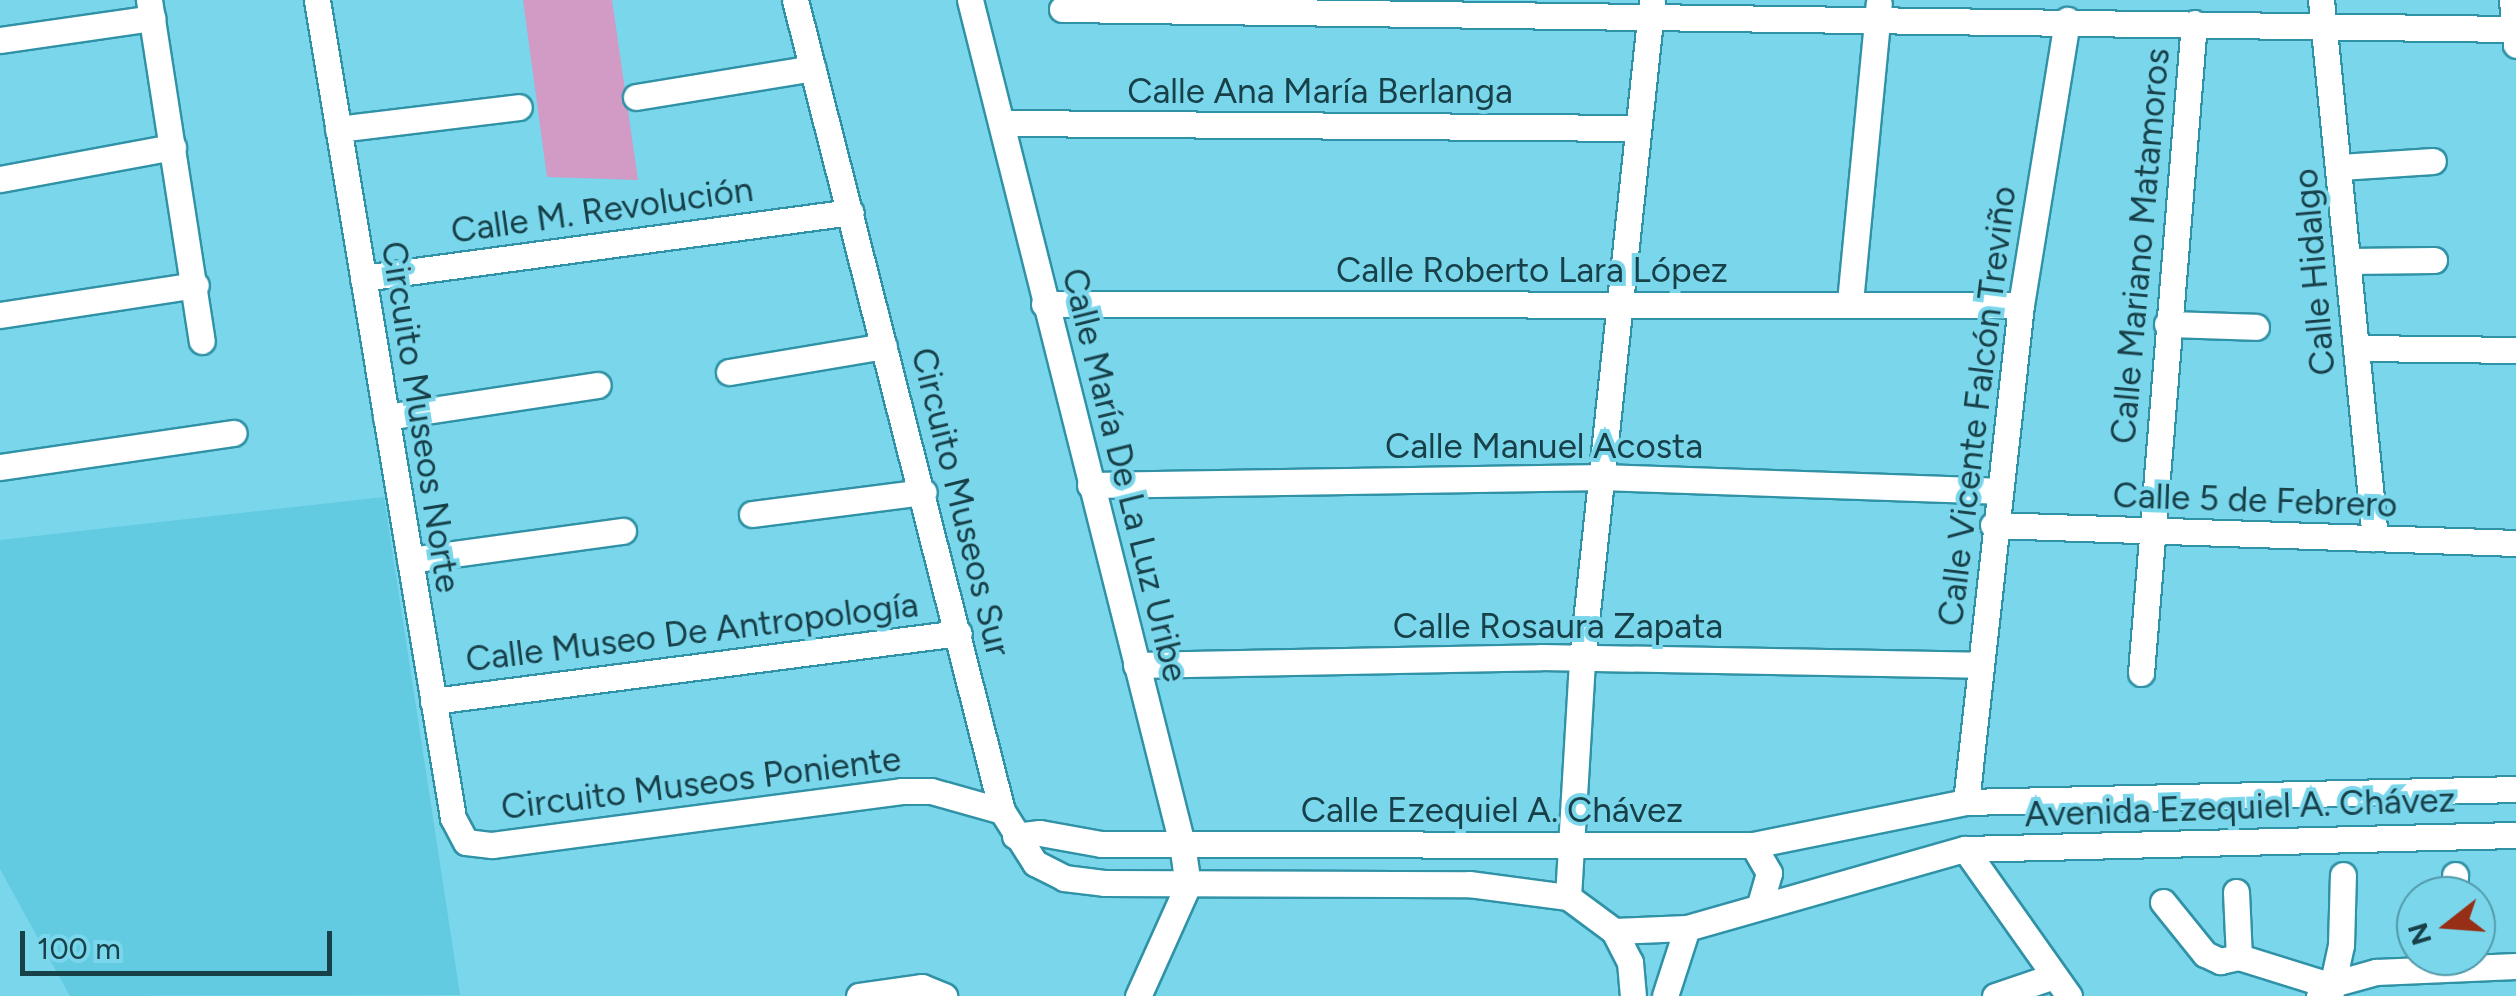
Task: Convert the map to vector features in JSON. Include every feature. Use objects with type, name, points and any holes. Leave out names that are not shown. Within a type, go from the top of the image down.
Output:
[{"type":"street","name":"Circuito Museos Norte","points":[[316,0],[453,818],[466,842]]},
{"type":"street","name":"Circuito Museos Sur","points":[[795,0],[960,633],[1002,811],[1035,862],[1064,878],[1188,886]]},
{"type":"street","name":"Calle María De La Luz Uribe","points":[[970,0],[1182,844],[1188,886]]},
{"type":"street","points":[[1062,9],[1878,8],[2067,20],[2194,23],[2322,13],[2516,35],[2512,0]]},
{"type":"street","points":[[1568,897],[1582,658],[1651,8]]},
{"type":"street","points":[[1850,302],[1878,8]]},
{"type":"street","points":[[0,40],[150,9],[202,341]]},
{"type":"street","name":"Calle Hidalgo","points":[[2322,13],[2375,538]]},
{"type":"street","name":"Calle Vicente Falcón Treviño","points":[[1966,802],[1992,525],[2021,305],[2067,20]]},
{"type":"street","name":"Calle Mariano Matamoros","points":[[2141,673],[2194,23]]},
{"type":"street","points":[[636,97],[813,68]]},
{"type":"street","points":[[338,129],[518,107]]},
{"type":"street","name":"Calle Ana María Berlanga","points":[[1003,123],[1637,128]]},
{"type":"street","points":[[0,179],[172,147]]},
{"type":"street","points":[[2340,167],[2432,160]]},
{"type":"street","name":"Calle M. Revolución","points":[[363,278],[851,212]]},
{"type":"street","points":[[2348,261],[2434,260]]},
{"type":"street","points":[[0,315],[196,285]]},
{"type":"street","name":"Calle Roberto Lara López","points":[[1044,304],[1618,308],[1850,302],[2021,305]]},
{"type":"street","points":[[2168,324],[2256,327]]},
{"type":"street","points":[[729,372],[884,346]]},
{"type":"street","points":[[2356,348],[2516,350]]},
{"type":"street","points":[[386,418],[598,385]]},
{"type":"street","points":[[0,467],[234,433]]},
{"type":"street","name":"Calle Manuel Acosta","points":[[1090,485],[1602,478],[1997,491]]},
{"type":"street","points":[[752,514],[924,492]]},
{"type":"street","name":"Calle 5 de Febrero","points":[[1992,525],[2151,534],[2516,544]]},
{"type":"street","points":[[410,560],[623,531]]},
{"type":"street","name":"Calle Museo De Antropología","points":[[433,701],[960,633]]},
{"type":"street","name":"Calle Rosaura Zapata","points":[[1136,665],[1582,658],[1979,666]]},
{"type":"street","name":"Avenida Ezequiel A. Chávez","points":[[1966,802],[2516,788]]},
{"type":"street","name":"Circuito Museos Poniente","points":[[466,842],[492,845],[901,791],[931,791],[1002,811]]},
{"type":"street","name":"Calle Ezequiel A. Chávez","points":[[1015,836],[1182,844],[1753,846],[1966,802]]},
{"type":"street","name":"Avenida Ezequiel A. Chávez","points":[[1965,849],[2516,835]]},
{"type":"street","points":[[1753,846],[1769,873],[1760,904]]},
{"type":"street","points":[[1614,931],[1687,928],[1760,904],[1965,849],[2061,986],[1996,996]]},
{"type":"street","points":[[2326,992],[2341,945],[2342,874]]},
{"type":"street","points":[[1138,996],[1188,886],[1468,884],[1568,897],[1614,931],[1630,962],[1633,996]]},
{"type":"street","points":[[2236,892],[2239,958]]},
{"type":"street","points":[[2163,902],[2204,954],[2220,961],[2239,958],[2326,992],[2376,972],[2396,969]]},
{"type":"street","points":[[1665,996],[1687,928]]},
{"type":"street","points":[[858,996],[922,987],[944,996]]},
{"type":"shaded area","points":[[523,0],[612,0],[638,180],[547,177]]},
{"type":"shaded area","points":[[384,497],[460,995],[70,996],[0,869],[0,540]]}]
